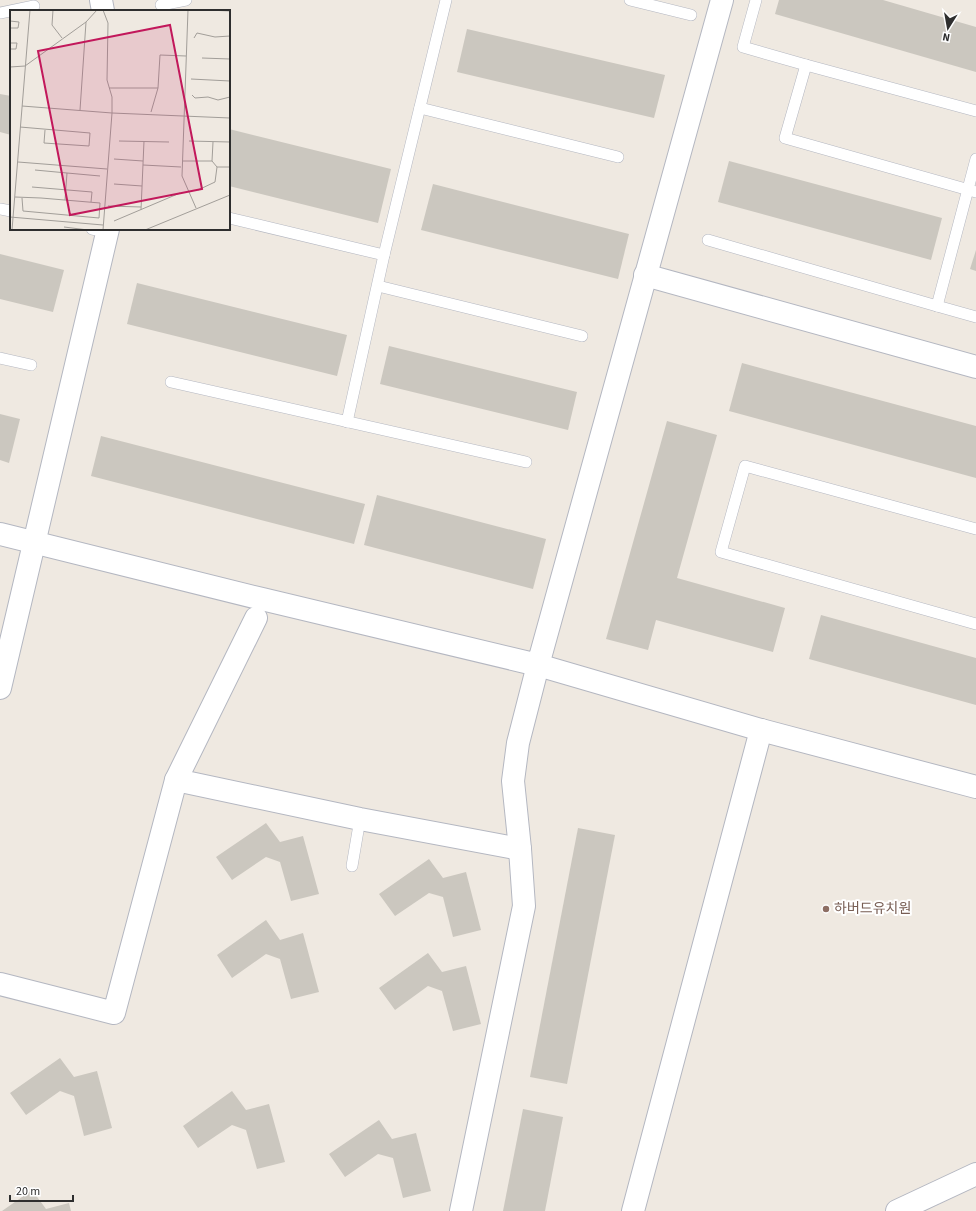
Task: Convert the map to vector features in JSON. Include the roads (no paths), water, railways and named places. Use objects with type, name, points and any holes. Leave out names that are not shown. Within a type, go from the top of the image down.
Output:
[{"type":"street","points":[[101,0],[103,10]]},
{"type":"street","points":[[461,1211],[524,906],[513,780],[518,743],[645,275],[722,0]]},
{"type":"street","points":[[0,688],[35,542],[102,230]]},
{"type":"street","points":[[645,275],[976,367]]},
{"type":"street","points":[[0,534],[538,665],[761,730],[976,787]]},
{"type":"street","points":[[0,984],[114,1013],[176,780],[256,618]]},
{"type":"street","points":[[633,1211],[761,730]]},
{"type":"street","points":[[176,780],[360,819],[520,849]]},
{"type":"street","points":[[897,1211],[976,1174]]},
{"type":"lane","points":[[161,5],[186,0]]},
{"type":"lane","points":[[347,422],[384,255],[446,0]]},
{"type":"lane","points":[[630,0],[691,15]]},
{"type":"lane","points":[[756,0],[743,47],[976,111]]},
{"type":"lane","points":[[15,10],[34,6]]},
{"type":"lane","points":[[0,13],[10,11]]},
{"type":"lane","points":[[806,65],[785,138],[972,190]]},
{"type":"lane","points":[[420,108],[618,157]]},
{"type":"lane","points":[[937,306],[972,190],[976,159]]},
{"type":"lane","points":[[0,209],[10,212]]},
{"type":"lane","points":[[230,218],[384,255]]},
{"type":"lane","points":[[708,240],[976,317]]},
{"type":"lane","points":[[378,286],[582,336]]},
{"type":"lane","points":[[0,358],[31,365]]},
{"type":"lane","points":[[171,382],[526,462]]},
{"type":"lane","points":[[976,529],[745,466],[722,552],[976,624]]},
{"type":"lane","points":[[352,866],[360,819]]},
{"type":"place","name":"하버드유치원","points":[[826,909]]}]
